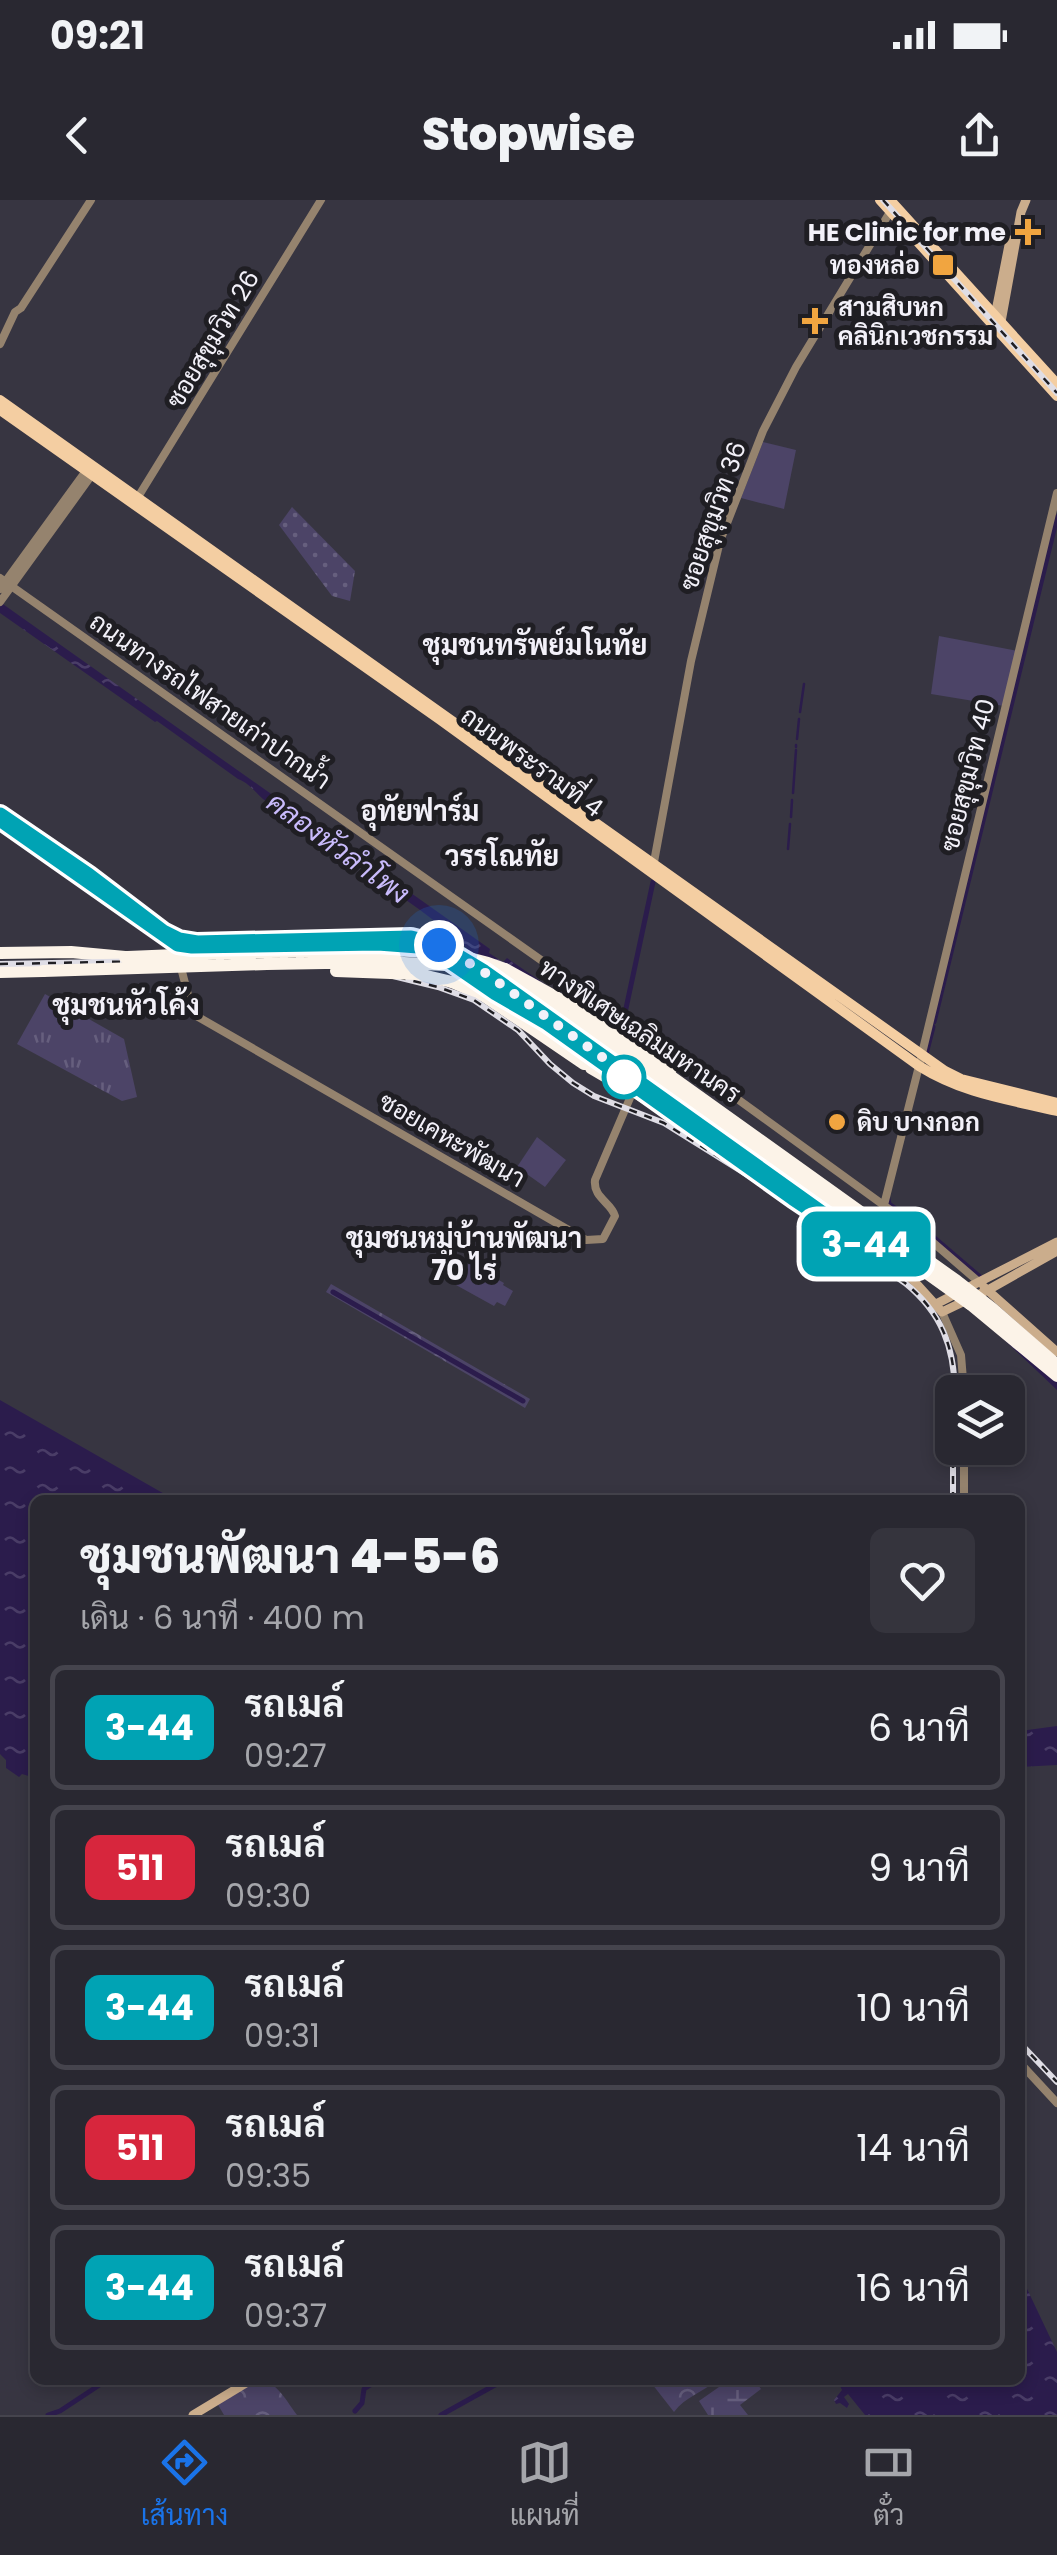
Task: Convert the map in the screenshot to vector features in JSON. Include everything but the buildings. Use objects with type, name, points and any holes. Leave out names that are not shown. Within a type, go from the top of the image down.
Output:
[{"type":"highway","name":"ทางพิเศษเฉลิมมหานคร","points":[[0,956],[71,952],[124,958],[410,950],[443,953],[505,969],[574,1007],[956,1281],[1057,1365]]},
{"type":"highway","name":"ทางพิเศษเฉลิมมหานคร","points":[[0,973],[383,962],[445,965],[520,988],[956,1292],[1057,1376]]},
{"type":"highway","points":[[268,964],[298,970],[418,974],[452,982],[500,1006],[588,1066],[635,1087]]},
{"type":"highway","points":[[574,1007],[631,1040],[836,1188],[866,1240]]},
{"type":"main road","points":[[880,200],[890,206],[995,322],[1057,396]]},
{"type":"main road","points":[[995,322],[1023,200]]},
{"type":"main road","points":[[995,322],[1057,384]]},
{"type":"main road","name":"ถนนพระรามที่ 4","points":[[0,400],[91,470],[138,497],[241,575]]},
{"type":"main road","name":"ถนนพระรามที่ 4","points":[[0,410],[241,575],[526,777],[758,950],[921,1061],[961,1079],[1057,1102]]},
{"type":"main road","name":"ถนนพระรามที่ 4","points":[[526,777],[757,936],[944,1082],[1057,1111]]},
{"type":"main road","points":[[0,817],[179,942],[378,943],[435,951],[546,1022],[847,1234],[866,1240]]},
{"type":"main road","points":[[757,936],[758,950]]},
{"type":"main road","points":[[635,1087],[866,1240],[941,1307],[1057,1251]]},
{"type":"main road","points":[[984,1287],[1057,1242]]},
{"type":"main road","name":"ถนนทางรถไฟสายเก่าปากน้ำ","points":[[984,1287],[1057,1352]]},
{"type":"main road","points":[[193,2415],[243,2385]]},
{"type":"street","points":[[0,344],[15,312],[91,200]]},
{"type":"street","name":"ซอยสุขุมวิท 26","points":[[138,497],[321,200]]},
{"type":"street","name":"ซอยสุขุมวิท 36","points":[[654,862],[691,661],[723,532],[763,430],[890,206]]},
{"type":"street","points":[[3,589],[91,470]]},
{"type":"street","name":"ซอยสุขุมวิท 40","points":[[884,1205],[1057,493]]},
{"type":"street","name":"ถนนทางรถไฟสายเก่าปากน้ำ","points":[[3,589],[533,953],[922,1233],[984,1287]]},
{"type":"street","name":"ซอยเคหะพัฒนา","points":[[179,942],[179,960],[192,1014],[586,1240],[603,1239],[615,1216],[596,1192],[595,1180],[635,1087]]},
{"type":"street","points":[[941,1307],[961,1356],[963,1375]]},
{"type":"street","points":[[964,1465],[964,1495]]},
{"type":"street","points":[[1025,2069],[1057,2104]]},
{"type":"green space","points":[[763,442],[796,450],[784,509],[741,498]]},
{"type":"green space","points":[[292,507],[355,571],[350,601],[332,596],[279,525]]},
{"type":"green space","points":[[939,636],[1018,651],[1004,706],[931,694]]},
{"type":"green space","points":[[45,994],[124,1039],[137,1097],[122,1101],[17,1044]]},
{"type":"green space","points":[[537,1137],[566,1160],[545,1187],[517,1167]]},
{"type":"green space","points":[[469,1263],[513,1291],[505,1306],[497,1302],[494,1306],[456,1285]]},
{"type":"green space","points":[[331,1284],[530,1399],[525,1408],[326,1292]]},
{"type":"green space","points":[[247,2385],[272,2385],[297,2415],[224,2415],[217,2403]]},
{"type":"green space","points":[[653,2385],[709,2385],[683,2402],[674,2412]]},
{"type":"green space","points":[[722,2385],[758,2385],[761,2389],[740,2405],[748,2415],[708,2415],[699,2401]]},
{"type":"water","name":"คลองหัวลำโพง","points":[[0,602],[490,949],[489,953],[503,962],[507,958],[549,987],[1057,1363],[1057,1390],[945,1290],[561,1011],[469,951],[420,910],[282,814],[246,783],[0,613]]},
{"type":"water","points":[[0,1400],[166,1495],[30,1495],[30,1776],[19,1777],[6,1768],[6,1760],[0,1754]]},
{"type":"water","points":[[1057,1726],[1057,1765],[1025,1767],[1025,1730]]},
{"type":"water","points":[[1025,2285],[1057,2352],[1057,2415],[865,2415],[848,2394],[844,2397],[847,2408],[836,2404],[834,2400],[842,2390],[840,2385],[1025,2385]]},
{"type":"waterway","points":[[934,1022],[1057,517]]},
{"type":"waterway","points":[[800,712],[804,684]]},
{"type":"waterway","points":[[797,739],[799,719]]},
{"type":"waterway","points":[[793,793],[796,750]]},
{"type":"waterway","points":[[791,817],[792,800]]},
{"type":"waterway","points":[[788,849],[790,824]]},
{"type":"waterway","points":[[625,1013],[653,882]]},
{"type":"waterway","points":[[926,1054],[933,1027]]},
{"type":"waterway","points":[[888,1199],[889,1204],[980,1277]]},
{"type":"waterway","points":[[333,1292],[523,1401]]},
{"type":"waterway","points":[[48,2415],[99,2385]]},
{"type":"waterway","points":[[355,2411],[362,2403],[364,2389],[370,2385]]},
{"type":"waterway","points":[[441,2415],[495,2385]]},
{"type":"railway","points":[[883,200],[1057,393]]},
{"type":"railway","points":[[0,964],[309,958],[438,987],[474,1000],[518,1030],[573,1083],[594,1096],[664,1123],[770,1189],[905,1283],[928,1306],[944,1332],[953,1375]]},
{"type":"railway","points":[[953,1465],[953,1495]]},
{"type":"railway","points":[[1025,2048],[1057,2082]]},
{"type":"bus line","name":"3-44","points":[[0,815],[179,940],[197,943],[400,938],[439,945],[484,972],[868,1246],[793,1198],[546,1022],[435,951],[378,943],[178,944],[0,819]]},
{"type":"place","name":"HE Clinic for me","points":[[1028,232]]},
{"type":"place","name":"ทองหล่อ","points":[[943,265]]},
{"type":"place","name":"สามสิบหก คลินิกเวชกรรม","points":[[815,321]]},
{"type":"place","name":"ดิบ บางกอก","points":[[837,1122]]},
{"type":"district","name":"ชุมชนทรัพย์มโนทัย","points":[[535,645]]},
{"type":"district","name":"อุทัยฟาร์ม","points":[[420,811]]},
{"type":"district","name":"วรรโณทัย","points":[[502,856]]},
{"type":"district","name":"ชุมชนหัวโค้ง","points":[[126,1005]]},
{"type":"district","name":"ชุมชนหมู่บ้านพัฒนา 70 ไร่","points":[[464,1254]]},
{"type":"route","points":[[439,945],[484,972],[638,1083],[636,1086],[624,1077]]}]
